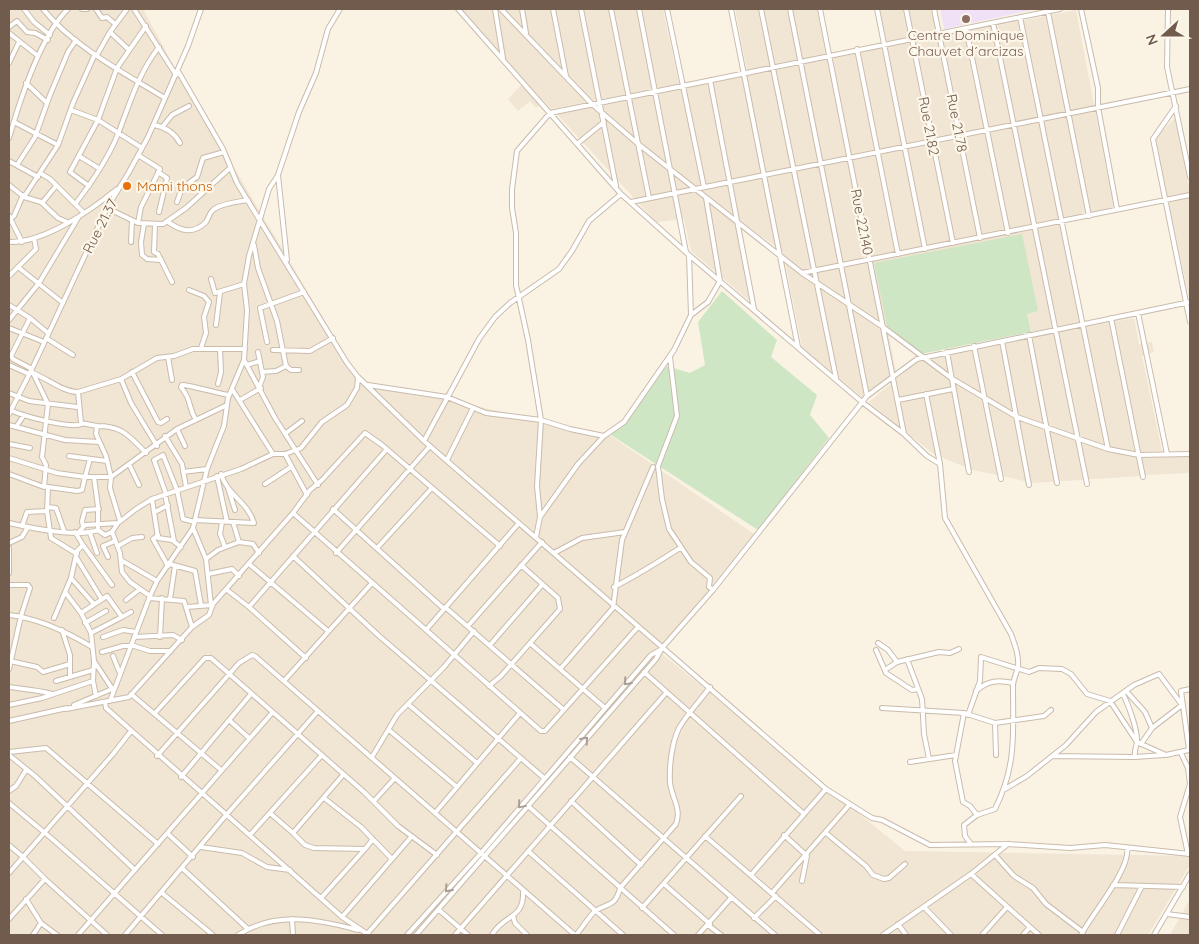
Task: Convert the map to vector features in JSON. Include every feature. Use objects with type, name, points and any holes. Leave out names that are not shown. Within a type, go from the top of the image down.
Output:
[{"type":"street","points":[[24,9],[34,22],[50,35]]},
{"type":"street","points":[[43,9],[76,40],[165,98]]},
{"type":"street","points":[[9,138],[26,83],[38,56],[56,23],[68,9]]},
{"type":"street","points":[[82,9],[87,9]]},
{"type":"street","points":[[96,9],[102,18],[107,17],[115,24]]},
{"type":"street","points":[[22,242],[10,217],[14,216],[23,196],[58,145],[96,54],[127,9]]},
{"type":"street","points":[[134,9],[177,73],[224,152],[230,168],[248,200],[358,377],[424,441],[826,789],[872,818],[882,820],[930,845],[1008,844],[1070,848],[1105,845],[1189,854],[1180,817],[1190,784],[1188,768],[1181,753]]},
{"type":"street","name":"Rue 21.37","points":[[9,412],[31,372],[107,208],[154,125],[177,73],[201,9]]},
{"type":"street","points":[[340,9],[328,30],[316,73],[299,112],[278,175],[269,189],[254,245],[249,256],[244,284],[247,310],[244,360],[229,395],[224,426],[207,469],[193,528],[171,565],[157,581],[119,671],[106,708],[157,756],[227,814],[342,917],[368,935],[521,758]]},
{"type":"street","points":[[458,9],[616,186]]},
{"type":"street","points":[[464,9],[466,18]]},
{"type":"street","points":[[495,9],[503,59]]},
{"type":"street","points":[[501,9],[592,104],[637,143],[669,166],[802,273],[883,327],[951,378],[1017,417],[1108,449],[1139,455],[1190,454]]},
{"type":"street","points":[[522,9],[526,33]]},
{"type":"street","points":[[553,9],[566,76]]},
{"type":"street","points":[[581,9],[616,186],[620,194],[862,402],[904,434],[926,456],[940,464]]},
{"type":"street","points":[[611,9],[649,198]]},
{"type":"street","points":[[639,9],[688,254],[691,316]]},
{"type":"street","points":[[667,9],[704,187]]},
{"type":"street","points":[[731,9],[798,347]]},
{"type":"street","points":[[761,9],[836,378]]},
{"type":"street","points":[[790,9],[867,396]]},
{"type":"street","name":"Rue 22.140","points":[[820,9],[904,434]]},
{"type":"street","points":[[877,9],[925,249]]},
{"type":"street","name":"Rue 21.82","points":[[906,9],[952,243]]},
{"type":"street","name":"Rue 21.78","points":[[934,9],[980,238]]},
{"type":"street","points":[[536,537],[540,518],[537,486],[541,420],[514,273],[516,224],[512,208],[515,161],[520,146],[550,113],[1060,9]]},
{"type":"street","points":[[1081,9],[1098,88],[1098,107],[1117,209]]},
{"type":"street","points":[[1168,9],[1166,57],[1190,178]]},
{"type":"street","points":[[1048,12],[1089,216]]},
{"type":"street","points":[[1020,17],[1108,449]]},
{"type":"street","points":[[9,26],[17,22],[27,32],[36,33],[48,40]]},
{"type":"street","points":[[993,23],[1079,439],[1086,484]]},
{"type":"street","points":[[89,186],[70,173],[98,120],[117,68],[128,49],[146,26]]},
{"type":"street","points":[[966,28],[1008,233]]},
{"type":"street","points":[[110,32],[128,49]]},
{"type":"street","points":[[9,33],[38,56]]},
{"type":"street","points":[[17,165],[36,133],[68,52],[76,40]]},
{"type":"street","points":[[9,63],[19,42]]},
{"type":"street","points":[[76,203],[100,169],[118,133],[130,96],[158,47]]},
{"type":"street","points":[[857,50],[898,254]]},
{"type":"street","points":[[710,80],[754,309]]},
{"type":"street","points":[[26,83],[47,103]]},
{"type":"street","points":[[631,202],[1190,89]]},
{"type":"street","points":[[163,126],[171,116],[189,106]]},
{"type":"street","points":[[1176,106],[1153,139],[1189,302],[1190,322]]},
{"type":"street","points":[[71,110],[98,120],[142,148]]},
{"type":"street","points":[[14,122],[58,145]]},
{"type":"street","points":[[577,144],[604,122]]},
{"type":"street","points":[[154,125],[163,126],[180,143]]},
{"type":"street","points":[[177,202],[182,188],[197,177],[203,158],[224,152]]},
{"type":"street","points":[[138,155],[159,168],[141,207],[138,223]]},
{"type":"street","points":[[79,156],[100,169]]},
{"type":"street","points":[[9,161],[39,175],[56,186],[76,203],[84,213]]},
{"type":"street","points":[[107,208],[138,223],[155,225],[168,222],[199,194],[210,188],[230,168]]},
{"type":"street","points":[[158,172],[167,178],[159,212]]},
{"type":"street","points":[[278,175],[287,260]]},
{"type":"street","points":[[9,185],[23,196],[42,203],[58,218],[67,222]]},
{"type":"street","points":[[42,203],[56,186]]},
{"type":"street","points":[[9,242],[22,242],[34,238],[79,216],[121,186]]},
{"type":"street","points":[[424,441],[446,397],[495,317],[519,297],[559,269],[589,221],[620,194]]},
{"type":"street","points":[[802,273],[1035,228],[1117,209],[1190,195]]},
{"type":"street","points":[[540,518],[578,464],[604,436],[624,422],[670,356],[691,316],[708,302],[720,281],[706,197]]},
{"type":"street","points":[[168,222],[180,231],[190,231],[205,223],[211,212],[219,207],[248,200]]},
{"type":"street","points":[[9,320],[39,283],[79,216]]},
{"type":"street","points":[[131,242],[132,221]]},
{"type":"street","points":[[144,224],[141,242],[142,255],[148,259],[160,260]]},
{"type":"street","points":[[155,225],[154,252],[172,282]]},
{"type":"street","points":[[9,276],[36,249],[34,238]]},
{"type":"street","points":[[254,245],[258,268],[273,304],[286,366],[291,370],[299,370]]},
{"type":"street","points":[[18,267],[30,279],[39,283],[62,303]]},
{"type":"street","points":[[211,278],[213,291],[220,293],[244,284]]},
{"type":"street","points":[[189,290],[204,296],[209,302],[204,317],[206,330],[201,348]]},
{"type":"street","points":[[267,342],[260,309],[304,292]]},
{"type":"street","points":[[216,325],[220,293]]},
{"type":"street","points":[[416,935],[486,857],[713,590],[867,396],[922,357],[1189,302]]},
{"type":"street","points":[[9,305],[30,318],[46,338],[73,355]]},
{"type":"street","points":[[1138,313],[1167,454]]},
{"type":"street","points":[[30,318],[12,353],[12,358],[31,372],[48,404],[42,457],[47,469],[47,509],[52,540],[63,544],[77,556],[100,598]]},
{"type":"street","points":[[1111,318],[1142,477]]},
{"type":"street","points":[[9,328],[22,334],[46,338]]},
{"type":"street","points":[[1029,335],[1057,483]]},
{"type":"street","points":[[273,350],[310,351],[333,338]]},
{"type":"street","points":[[1002,340],[1029,485]]},
{"type":"street","points":[[974,346],[1001,479]]},
{"type":"street","points":[[9,365],[47,378],[69,392],[78,392],[121,379],[150,360],[201,348],[245,349]]},
{"type":"street","points":[[218,384],[221,372],[220,349]]},
{"type":"street","points":[[240,400],[260,387],[263,377],[258,352]]},
{"type":"street","points":[[947,352],[969,472]]},
{"type":"street","points":[[670,356],[677,416],[658,471],[666,524],[691,562],[710,578],[709,587],[713,590]]},
{"type":"street","points":[[168,357],[172,380]]},
{"type":"street","points":[[244,360],[275,418],[318,485]]},
{"type":"street","points":[[247,365],[260,361]]},
{"type":"street","points":[[262,372],[276,371],[286,366]]},
{"type":"street","points":[[132,372],[158,422],[161,423],[167,418]]},
{"type":"street","points":[[94,477],[98,510],[98,530],[103,535],[112,532],[119,522],[152,499],[241,469],[273,454],[285,454],[296,450],[308,441],[322,422],[347,405],[357,388],[358,377]]},
{"type":"street","points":[[121,379],[131,403],[157,446]]},
{"type":"street","points":[[196,420],[190,411],[190,399],[181,388],[182,385],[186,384],[208,392],[229,395]]},
{"type":"street","points":[[368,385],[446,397],[472,410],[486,414],[541,420],[570,429],[604,436]]},
{"type":"street","points":[[898,400],[953,388]]},
{"type":"street","points":[[232,389],[273,454]]},
{"type":"street","points":[[78,392],[78,406],[80,408],[82,424]]},
{"type":"street","points":[[9,393],[16,397],[48,404],[78,406]]},
{"type":"street","points":[[926,394],[940,464],[945,518],[1011,634],[1018,654],[1018,669],[1013,683],[1015,735],[1005,789],[995,809],[977,815],[964,825],[965,836],[971,844]]},
{"type":"street","points":[[9,458],[85,477],[112,477],[122,468],[157,446],[165,436],[227,404]]},
{"type":"street","points":[[447,460],[472,410]]},
{"type":"street","points":[[9,412],[75,425],[111,427],[125,432],[146,453]]},
{"type":"street","points":[[16,427],[24,415]]},
{"type":"street","points":[[286,433],[302,421]]},
{"type":"street","points":[[9,425],[75,442],[99,442]]},
{"type":"street","points":[[97,426],[99,442],[112,477],[110,488],[119,522]]},
{"type":"street","points":[[177,429],[184,446]]},
{"type":"street","points":[[9,721],[126,698],[131,694],[192,627],[208,615],[212,605],[365,433],[387,448],[431,489],[500,546]]},
{"type":"street","points":[[165,436],[182,464],[186,487]]},
{"type":"street","points":[[9,444],[30,448]]},
{"type":"street","points":[[336,552],[430,446]]},
{"type":"street","points":[[249,607],[387,448]]},
{"type":"street","points":[[285,454],[307,496]]},
{"type":"street","points":[[174,541],[166,494],[154,460],[163,455],[177,490],[183,520],[250,524],[254,522],[245,504],[239,502],[235,493],[228,488]]},
{"type":"street","points":[[69,456],[107,461]]},
{"type":"street","points":[[9,474],[46,487],[80,491],[90,459]]},
{"type":"street","points":[[119,463],[122,468]]},
{"type":"street","points":[[129,464],[139,485]]},
{"type":"street","points":[[265,484],[291,466]]},
{"type":"street","points":[[561,668],[608,615],[614,605],[614,587],[625,532],[653,467]]},
{"type":"street","points":[[183,472],[207,469]]},
{"type":"street","points":[[219,475],[228,488],[235,510]]},
{"type":"street","points":[[219,475],[225,522],[220,534],[225,547]]},
{"type":"street","points":[[378,548],[431,489]]},
{"type":"street","points":[[152,499],[160,540],[174,541],[181,547]]},
{"type":"street","points":[[155,512],[168,504]]},
{"type":"street","points":[[22,526],[27,512],[56,508],[64,531]]},
{"type":"street","points":[[333,509],[444,608],[474,631],[564,710]]},
{"type":"street","points":[[83,527],[82,521],[85,510],[98,510]]},
{"type":"street","points":[[293,514],[543,732],[638,627]]},
{"type":"street","points":[[77,532],[83,527],[119,522]]},
{"type":"street","points":[[233,522],[239,542]]},
{"type":"street","points":[[9,523],[50,531],[90,533],[98,530]]},
{"type":"street","points":[[426,630],[444,608],[452,603],[519,523]]},
{"type":"street","points":[[9,574],[9,544],[22,537],[28,528]]},
{"type":"street","points":[[193,528],[206,559],[212,605]]},
{"type":"street","points":[[77,532],[83,545],[112,585]]},
{"type":"street","points":[[112,532],[118,546],[123,574],[150,597],[183,600],[188,607],[192,627]]},
{"type":"street","points":[[554,553],[582,538],[625,532]]},
{"type":"street","points":[[90,533],[97,553]]},
{"type":"street","points":[[158,535],[152,539],[171,565],[170,599]]},
{"type":"street","points":[[118,546],[132,538],[142,537]]},
{"type":"street","points":[[108,557],[110,556],[103,546],[115,541]]},
{"type":"street","points":[[206,559],[225,547],[246,541],[254,544],[258,553]]},
{"type":"street","points":[[468,626],[542,542]]},
{"type":"street","points":[[54,618],[71,578],[77,556],[83,545]]},
{"type":"street","points":[[614,587],[647,571],[680,548]]},
{"type":"street","points":[[293,556],[350,609],[544,778]]},
{"type":"street","points":[[121,560],[157,581]]},
{"type":"street","points":[[249,564],[328,631]]},
{"type":"street","points":[[171,565],[195,571],[207,568]]},
{"type":"street","points":[[489,686],[531,644],[557,614],[561,605],[558,598],[521,566]]},
{"type":"street","points":[[208,574],[230,569],[239,576]]},
{"type":"street","points":[[195,571],[201,605]]},
{"type":"street","points":[[71,578],[94,604]]},
{"type":"street","points":[[284,681],[372,583]]},
{"type":"street","points":[[9,585],[28,585],[30,588],[21,616],[9,669]]},
{"type":"street","points":[[490,645],[542,585]]},
{"type":"street","points":[[126,600],[140,589]]},
{"type":"street","points":[[227,590],[306,658]]},
{"type":"street","points":[[65,592],[81,613],[91,633],[94,661],[92,681],[96,696]]},
{"type":"street","points":[[81,613],[100,598],[108,598],[122,618]]},
{"type":"street","points":[[160,637],[162,598]]},
{"type":"street","points":[[188,607],[212,605]]},
{"type":"street","points":[[85,623],[106,611]]},
{"type":"street","points":[[91,633],[131,612]]},
{"type":"street","points":[[9,615],[21,616],[62,630],[92,647]]},
{"type":"street","points":[[62,630],[70,664],[70,676]]},
{"type":"street","points":[[103,637],[123,630],[135,634],[160,637],[173,635],[182,640]]},
{"type":"street","points":[[372,758],[397,715],[455,654],[474,631]]},
{"type":"street","points":[[531,644],[605,708]]},
{"type":"street","points":[[878,644],[888,650],[897,662]]},
{"type":"street","points":[[102,652],[123,646],[131,646],[147,651],[171,651]]},
{"type":"street","points":[[406,935],[481,853],[651,655],[662,648]]},
{"type":"street","points":[[885,670],[897,662],[907,659],[940,652],[950,653],[959,649]]},
{"type":"street","points":[[876,650],[885,670],[912,690],[918,689]]},
{"type":"street","points":[[157,756],[228,674],[252,655],[576,935],[595,911],[618,898],[620,888],[677,820],[678,808],[670,784],[671,759],[676,734],[710,688]]},
{"type":"street","points":[[113,656],[119,671]]},
{"type":"street","points":[[977,815],[962,800],[960,783],[955,768],[956,755],[966,714],[980,681],[981,657],[1029,672],[1038,668],[1062,668],[1087,694],[1110,701],[1139,743],[1166,755]]},
{"type":"street","points":[[155,712],[205,658],[211,658],[374,801],[398,826],[437,855]]},
{"type":"street","points":[[907,659],[922,699],[929,759]]},
{"type":"street","points":[[10,661],[37,667],[43,672],[70,664]]},
{"type":"street","points":[[94,661],[113,689]]},
{"type":"street","points":[[56,681],[93,670]]},
{"type":"street","points":[[644,672],[804,814]]},
{"type":"street","points":[[1005,789],[1027,776],[1066,745],[1091,716],[1134,685],[1159,674],[1182,705]]},
{"type":"street","points":[[975,692],[984,685],[996,680],[1013,683]]},
{"type":"street","points":[[9,705],[92,681]]},
{"type":"street","points":[[9,687],[32,692],[45,691],[52,694]]},
{"type":"street","points":[[66,709],[113,689]]},
{"type":"street","points":[[1052,756],[1135,758],[1181,753],[1190,750],[1181,691],[1190,689]]},
{"type":"street","points":[[455,935],[666,692]]},
{"type":"street","points":[[1125,693],[1145,712],[1152,728]]},
{"type":"street","points":[[1125,693],[1139,743]]},
{"type":"street","points":[[131,694],[155,712],[221,770]]},
{"type":"street","points":[[181,777],[251,694]]},
{"type":"street","points":[[408,704],[477,763]]},
{"type":"street","points":[[1135,758],[1134,751],[1152,728],[1182,705]]},
{"type":"street","points":[[882,708],[966,714],[995,723],[1044,716],[1051,710]]},
{"type":"street","points":[[125,935],[193,857],[227,814],[318,711]]},
{"type":"street","points":[[78,935],[272,713]]},
{"type":"street","points":[[435,813],[520,713]]},
{"type":"street","points":[[229,720],[249,738]]},
{"type":"street","points":[[995,723],[996,755]]},
{"type":"street","points":[[389,730],[457,787]]},
{"type":"street","points":[[9,873],[46,833],[131,731]]},
{"type":"street","points":[[9,754],[46,748],[158,844]]},
{"type":"street","points":[[9,754],[135,870]]},
{"type":"street","points":[[250,835],[322,755]]},
{"type":"street","points":[[910,762],[956,755]]},
{"type":"street","points":[[570,757],[685,859],[775,935]]},
{"type":"street","points":[[9,791],[16,786],[26,770]]},
{"type":"street","points":[[293,833],[344,775]]},
{"type":"street","points":[[374,801],[395,778]]},
{"type":"street","points":[[751,875],[826,789]]},
{"type":"street","points":[[642,908],[741,796]]},
{"type":"street","points":[[324,798],[373,839],[392,859]]},
{"type":"street","points":[[571,801],[641,865]]},
{"type":"street","points":[[9,803],[162,935]]},
{"type":"street","points":[[754,918],[850,804]]},
{"type":"street","points":[[528,806],[674,935]]},
{"type":"street","points":[[270,813],[305,845],[314,848],[365,849]]},
{"type":"street","points":[[167,833],[193,857]]},
{"type":"street","points":[[826,833],[875,877],[886,879],[905,864]]},
{"type":"street","points":[[784,835],[807,856]]},
{"type":"street","points":[[342,917],[412,836]]},
{"type":"street","points":[[705,836],[819,934]]},
{"type":"street","points":[[321,898],[373,839]]},
{"type":"street","points":[[883,935],[970,874],[1008,844]]},
{"type":"street","points":[[9,845],[107,935]]},
{"type":"street","points":[[201,847],[242,853],[267,867],[290,870]]},
{"type":"street","points":[[994,855],[1014,876],[1033,888],[1046,904],[1082,934],[1113,885],[1126,860],[1127,848]]},
{"type":"street","points":[[528,851],[622,935]]},
{"type":"street","points":[[802,881],[807,856]]},
{"type":"street","points":[[182,869],[248,929]]},
{"type":"street","points":[[970,874],[1040,935]]},
{"type":"street","points":[[1154,935],[1190,874]]},
{"type":"street","points":[[9,919],[45,879]]},
{"type":"street","points":[[664,884],[721,935]]},
{"type":"street","points":[[1113,885],[1190,886]]},
{"type":"street","points":[[1117,935],[1140,894],[1142,886]]},
{"type":"street","points":[[492,935],[498,925],[513,916],[523,904],[523,890]]},
{"type":"street","points":[[162,893],[213,935]]},
{"type":"street","points":[[698,935],[731,898]]},
{"type":"street","points":[[26,899],[41,923],[56,935]]},
{"type":"street","points":[[924,906],[950,935]]},
{"type":"street","points":[[982,935],[1007,907]]},
{"type":"street","points":[[439,910],[468,935]]},
{"type":"street","points":[[1167,914],[1190,917]]},
{"type":"street","points":[[513,916],[515,923],[527,935]]},
{"type":"street","points":[[238,935],[248,929],[274,920],[292,919],[310,920],[360,931]]},
{"type":"street","points":[[292,919],[293,935]]},
{"type":"street","points":[[32,935],[41,923]]},
{"type":"street","points":[[898,924],[906,935]]},
{"type":"street","points":[[1023,935],[1030,928]]},
{"type":"shaded area","points":[[9,9],[143,9],[176,70],[360,380],[611,436],[754,534],[661,653],[905,851],[1190,856],[1190,865],[1148,935],[9,935]]},
{"type":"shaded area","points":[[456,9],[663,9],[679,84],[551,109]]},
{"type":"shaded area","points":[[735,9],[817,9],[826,54],[747,71]]},
{"type":"shaded area","points":[[879,9],[932,9],[937,31],[886,42]]},
{"type":"shaded area","name":"Centre Dominique Chauvet d´arcizas","points":[[940,9],[1037,9],[944,29]]},
{"type":"shaded area","points":[[1076,10],[1114,210],[1059,222],[1080,324],[1031,332],[1027,313],[1037,311],[887,326],[896,371],[863,398],[802,347],[783,252],[736,218],[752,303],[691,251],[684,219],[656,222],[556,113]]},
{"type":"shaded area","points":[[523,83],[541,103],[536,108],[530,101],[518,111],[508,99]]},
{"type":"shaded area","points":[[1175,118],[1190,191],[1190,303],[1155,138]]},
{"type":"shaded area","points":[[1134,318],[1139,344],[1152,342],[1154,352],[1142,356],[1162,451],[1136,452],[1141,476],[1034,483],[973,470],[935,455],[869,402],[919,360]]},
{"type":"shaded area","points":[[1190,456],[1190,473],[1145,475],[1141,458]]},
{"type":"shaded area","points":[[1190,899],[1190,935],[1170,935]]},
{"type":"green space","points":[[1022,234],[1038,311],[1027,314],[1031,332],[921,354],[887,326],[874,263]]},
{"type":"green space","points":[[722,291],[777,340],[771,357],[817,395],[810,415],[829,438],[758,530],[611,435],[667,366],[690,373],[705,365],[698,322]]},
{"type":"place","name":"Centre Dominique Chauvet d´arcizas","points":[[966,19]]},
{"type":"place","name":"Mami thons","points":[[127,186]]}]
